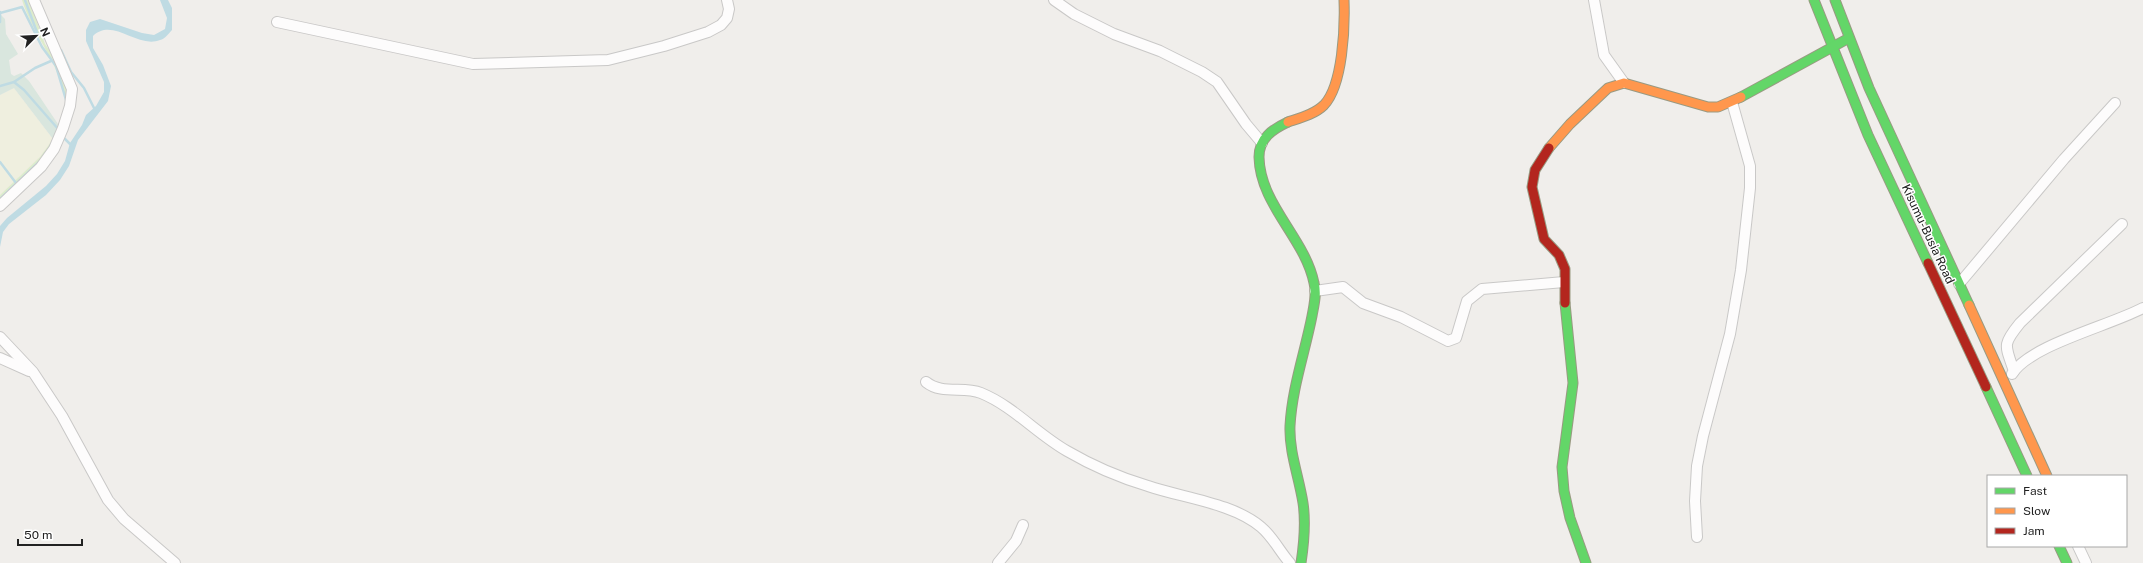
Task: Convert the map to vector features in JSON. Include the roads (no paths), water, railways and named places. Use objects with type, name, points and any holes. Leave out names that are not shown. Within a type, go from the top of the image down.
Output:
[{"type":"main road","points":[[1301,563],[1306,534],[1304,514],[1290,447],[1290,423],[1310,327],[1315,291],[1314,282],[1308,264],[1272,199],[1264,180],[1259,155],[1262,143],[1268,134],[1277,128],[1320,108],[1330,99],[1335,86],[1345,17],[1345,0]]},
{"type":"main road","name":"Kisumu-Busia Road","points":[[1814,0],[1868,135],[2027,475]]},
{"type":"main road","points":[[1834,0],[1868,88],[2047,475]]},
{"type":"main road","points":[[1586,563],[1570,518],[1564,491],[1562,467],[1573,383],[1564,282],[1564,263],[1544,239],[1532,187],[1534,170],[1550,147],[1570,124],[1608,88],[1624,83],[1708,108],[1718,107],[1732,102],[1849,38]]},
{"type":"main road","points":[[2059,547],[2067,563]]},
{"type":"street","points":[[0,206],[41,167],[54,149],[64,128],[70,106],[72,89],[34,0]]},
{"type":"street","points":[[277,22],[473,64],[608,60],[664,46],[715,28],[721,25],[727,18],[729,9],[728,0]]},
{"type":"street","points":[[1054,0],[1074,14],[1114,34],[1160,51],[1202,72],[1217,82],[1246,124],[1262,143]]},
{"type":"street","points":[[1594,0],[1604,55],[1624,83]]},
{"type":"street","points":[[1697,536],[1695,501],[1697,466],[1703,436],[1730,334],[1741,270],[1750,188],[1750,166],[1732,102]]},
{"type":"street","points":[[1959,284],[2064,159],[2115,103]]},
{"type":"street","points":[[2014,371],[2006,345],[2007,339],[2020,323],[2122,224]]},
{"type":"street","points":[[1922,249],[1939,242]]},
{"type":"street","points":[[1315,291],[1343,287],[1363,303],[1401,317],[1448,341],[1456,338],[1467,301],[1482,288],[1564,282]]},
{"type":"street","points":[[2005,384],[2018,364],[2038,351],[2143,308]]},
{"type":"street","points":[[0,337],[33,372],[62,416],[108,500],[124,519],[175,563]]},
{"type":"street","points":[[0,358],[33,372]]},
{"type":"street","points":[[926,382],[936,389],[980,393],[1002,405],[1067,451],[1106,470],[1146,486],[1222,507],[1249,519],[1262,528],[1290,563]]},
{"type":"street","points":[[998,563],[1016,541],[1023,525]]},
{"type":"street","points":[[2078,547],[2086,563]]},
{"type":"water","points":[[160,0],[168,0],[172,8],[172,30],[162,39],[151,42],[117,31],[109,30],[101,31],[93,36],[93,48],[103,65],[111,86],[108,101],[78,140],[69,166],[60,180],[46,195],[9,224],[3,232],[0,247],[0,226],[7,218],[46,186],[57,174],[65,161],[70,143],[82,125],[86,115],[96,106],[104,92],[104,82],[86,41],[86,30],[90,22],[100,19],[142,33],[154,35],[165,29],[167,18]]},
{"type":"waterway","points":[[25,0],[38,35]]},
{"type":"waterway","points":[[0,13],[22,7],[42,47],[56,66],[66,100]]},
{"type":"waterway","points":[[0,12],[0,22]]},
{"type":"waterway","points":[[61,50],[71,72],[84,88],[95,110]]},
{"type":"waterway","points":[[14,82],[35,68],[51,61]]},
{"type":"waterway","points":[[0,86],[14,82],[24,90],[59,130]]},
{"type":"waterway","points":[[62,136],[71,145]]},
{"type":"waterway","points":[[0,162],[16,183]]},
{"type":"waterway","points":[[0,199],[39,162]]}]
